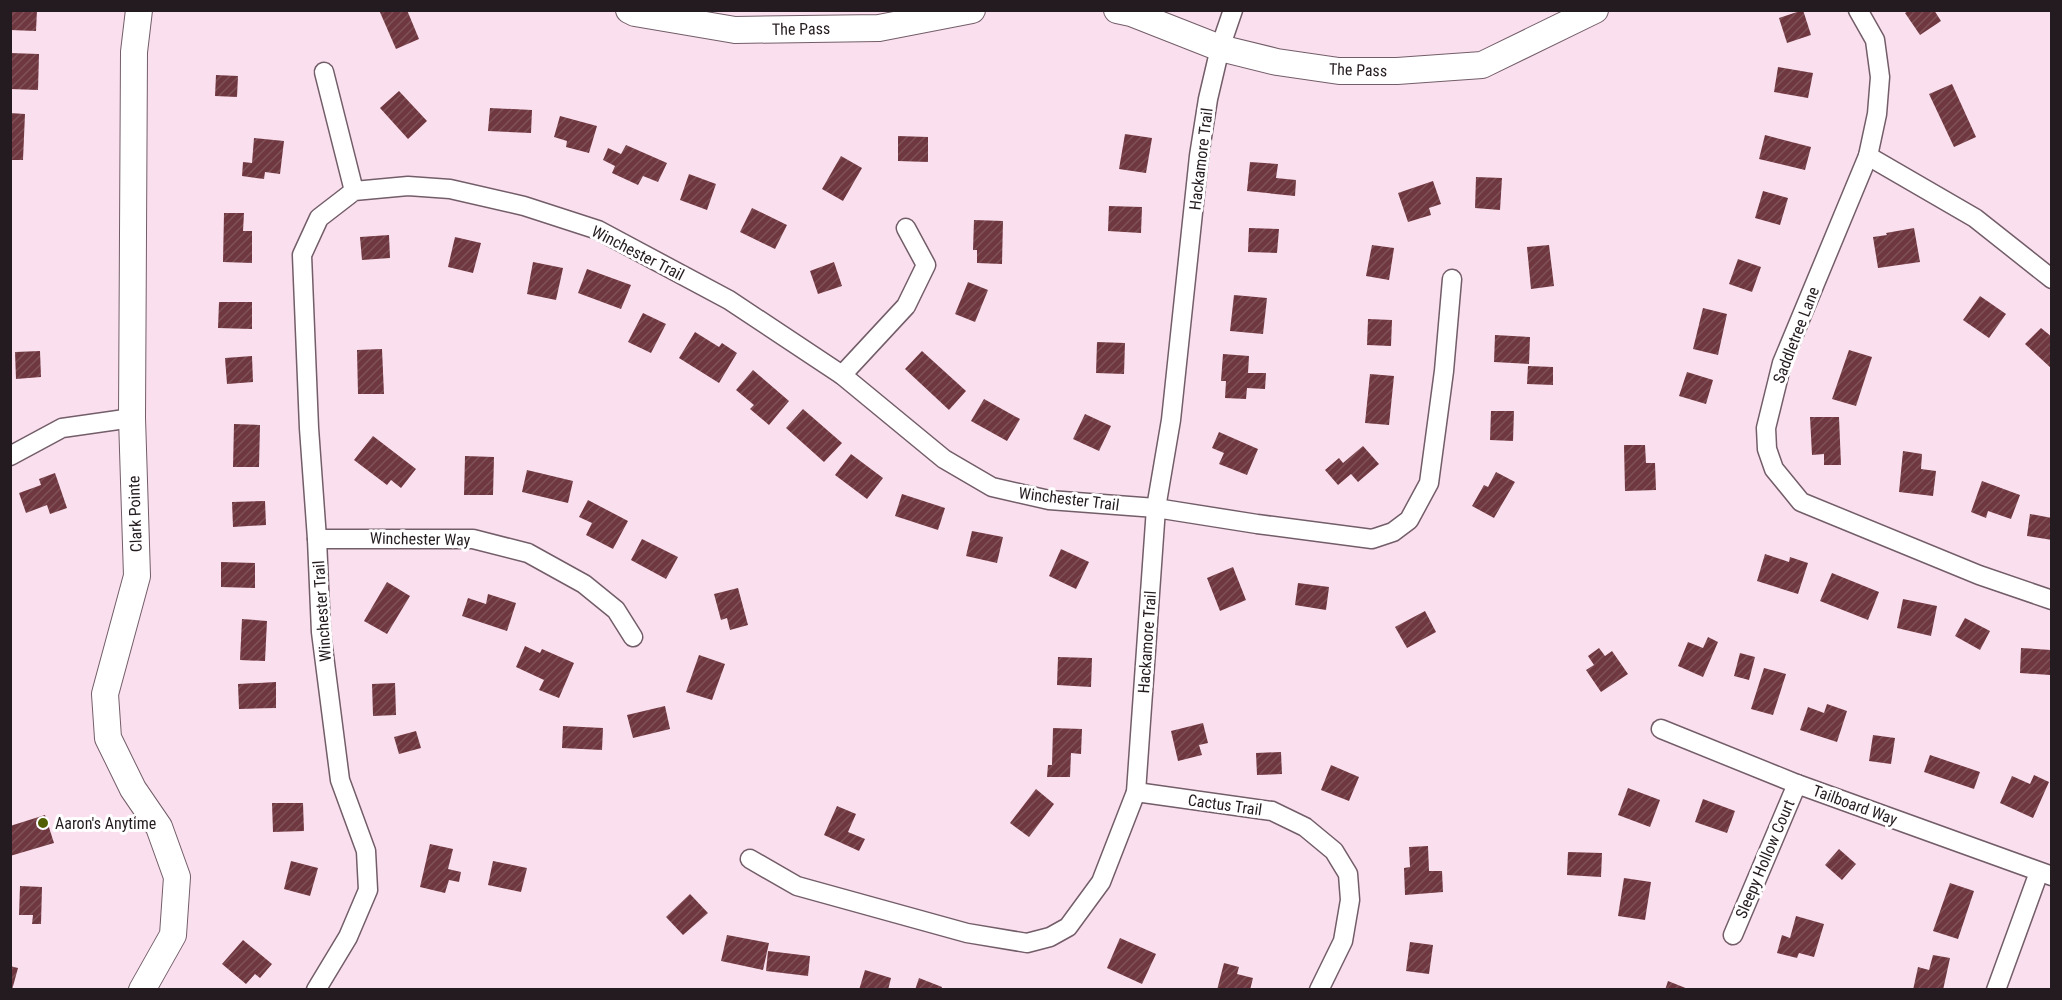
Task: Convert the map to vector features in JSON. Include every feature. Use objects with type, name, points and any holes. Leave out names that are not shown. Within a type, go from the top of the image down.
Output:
[{"type":"street","name":"Clark Pointe","points":[[139,10],[134,52],[132,418],[136,576],[105,694],[108,738],[133,789],[159,827],[177,877],[173,934],[142,990]]},
{"type":"street","name":"The Pass","points":[[629,10],[635,14],[735,30],[879,28],[972,10]]},
{"type":"street","name":"The Pass","points":[[1117,10],[1220,48],[1277,62],[1339,71],[1397,71],[1482,64],[1595,10]]},
{"type":"street","name":"Hackamore Trail","points":[[750,859],[797,886],[968,933],[1027,943],[1050,937],[1068,927],[1101,882],[1136,792],[1156,508],[1171,420],[1199,156],[1208,99],[1220,48],[1233,10]]},
{"type":"street","name":"Saddletree Lane","points":[[1858,10],[1875,40],[1880,77],[1868,156],[1782,363],[1766,428],[1767,448],[1774,469],[1801,502],[1979,575],[2052,600]]},
{"type":"street","points":[[324,72],[354,191]]},
{"type":"street","points":[[1868,156],[1975,218],[2052,279]]},
{"type":"street","name":"Winchester Trail","points":[[316,990],[348,937],[368,890],[366,851],[339,780],[321,632],[302,255],[319,218],[354,191],[408,186],[450,189],[524,206],[598,230],[729,300],[842,375],[944,459],[992,487],[1049,500],[1156,508],[1257,524],[1372,538],[1393,532],[1409,520],[1429,483],[1452,279]]},
{"type":"street","points":[[842,375],[906,306],[926,265],[906,228]]},
{"type":"street","points":[[10,456],[62,428],[132,418]]},
{"type":"street","name":"Winchester Way","points":[[317,538],[473,538],[528,553],[592,590],[616,610],[633,637]]},
{"type":"street","name":"Tailboard Way","points":[[1661,729],[1797,784],[2045,874]]},
{"type":"street","name":"Sleepy Hollow Court","points":[[1733,935],[1797,784]]},
{"type":"street","name":"Cactus Trail","points":[[1136,792],[1272,811],[1305,827],[1334,850],[1348,874],[1350,900],[1343,941],[1319,990]]},
{"type":"street","points":[[1996,990],[2045,874]]},
{"type":"building","points":[[10,10],[37,10],[36,31],[10,30]]},
{"type":"building","points":[[379,10],[407,10],[419,39],[396,49]]},
{"type":"building","points":[[1803,10],[1811,35],[1787,43],[1779,18]]},
{"type":"building","points":[[1910,10],[1934,10],[1941,21],[1920,35],[1905,13]]},
{"type":"building","points":[[10,53],[39,54],[38,90],[10,89]]},
{"type":"building","points":[[1778,67],[1813,73],[1808,98],[1774,92]]},
{"type":"building","points":[[216,75],[238,76],[237,97],[215,96]]},
{"type":"building","points":[[1952,84],[1976,137],[1954,147],[1929,94]]},
{"type":"building","points":[[399,91],[427,121],[408,139],[380,108]]},
{"type":"building","points":[[490,108],[532,110],[531,133],[488,131]]},
{"type":"building","points":[[10,113],[25,114],[23,160],[10,160]]},
{"type":"building","points":[[560,116],[597,126],[589,153],[566,147],[567,141],[554,137]]},
{"type":"building","points":[[1125,134],[1152,138],[1146,173],[1119,169]]},
{"type":"building","points":[[1765,135],[1811,147],[1805,170],[1759,159]]},
{"type":"building","points":[[898,136],[928,137],[928,162],[898,161]]},
{"type":"building","points":[[254,138],[284,141],[280,174],[265,172],[264,179],[242,176],[243,162],[252,163]]},
{"type":"building","points":[[626,145],[667,163],[658,182],[643,176],[638,185],[612,173],[615,166],[603,160],[608,148],[621,154]]},
{"type":"building","points":[[841,156],[862,168],[843,201],[822,189]]},
{"type":"building","points":[[1250,162],[1278,164],[1276,178],[1296,180],[1295,196],[1247,191]]},
{"type":"building","points":[[689,174],[716,184],[707,210],[680,200]]},
{"type":"building","points":[[1476,177],[1502,178],[1500,210],[1475,208]]},
{"type":"building","points":[[1433,181],[1441,204],[1429,208],[1431,215],[1408,222],[1398,193]]},
{"type":"building","points":[[1763,191],[1788,198],[1780,225],[1755,218]]},
{"type":"building","points":[[1109,206],[1142,207],[1141,233],[1108,231]]},
{"type":"building","points":[[752,208],[787,225],[775,249],[740,232]]},
{"type":"building","points":[[224,213],[244,213],[243,231],[252,231],[252,263],[223,262]]},
{"type":"building","points":[[974,220],[1003,221],[1002,264],[977,263],[977,250],[973,250]]},
{"type":"building","points":[[1249,228],[1279,229],[1277,253],[1248,252]]},
{"type":"building","points":[[1914,228],[1920,262],[1878,268],[1873,237]]},
{"type":"building","points":[[389,235],[390,258],[362,260],[360,237]]},
{"type":"building","points":[[455,237],[481,243],[473,273],[448,267]]},
{"type":"building","points":[[1372,245],[1394,248],[1389,280],[1366,276]]},
{"type":"building","points":[[1549,245],[1554,286],[1531,289],[1527,247]]},
{"type":"building","points":[[1738,259],[1761,267],[1752,292],[1729,284]]},
{"type":"building","points":[[533,262],[563,268],[556,300],[527,294]]},
{"type":"building","points":[[834,262],[842,286],[818,294],[810,271]]},
{"type":"building","points":[[587,269],[631,285],[621,309],[578,293]]},
{"type":"building","points":[[968,282],[988,290],[975,322],[955,314]]},
{"type":"building","points":[[1234,295],[1267,298],[1263,334],[1230,331]]},
{"type":"building","points":[[1980,296],[2006,314],[1989,338],[1963,320]]},
{"type":"building","points":[[219,302],[252,302],[252,329],[218,328]]},
{"type":"building","points":[[1703,308],[1727,314],[1718,355],[1693,349]]},
{"type":"building","points":[[643,313],[666,324],[651,353],[628,342]]},
{"type":"building","points":[[1368,319],[1392,320],[1391,346],[1367,345]]},
{"type":"building","points":[[2041,328],[2052,337],[2052,369],[2025,344]]},
{"type":"building","points":[[695,332],[719,347],[722,343],[737,353],[719,383],[679,358]]},
{"type":"building","points":[[1495,335],[1530,337],[1529,364],[1494,362]]},
{"type":"building","points":[[1097,342],[1125,343],[1124,374],[1096,373]]},
{"type":"building","points":[[382,349],[384,394],[358,394],[357,350]]},
{"type":"building","points":[[1849,350],[1872,357],[1856,406],[1832,399]]},
{"type":"building","points":[[40,351],[41,377],[16,379],[15,352]]},
{"type":"building","points":[[922,351],[966,391],[949,410],[905,369]]},
{"type":"building","points":[[1223,354],[1249,356],[1248,373],[1266,373],[1265,389],[1247,388],[1246,399],[1225,398],[1226,381],[1221,381]]},
{"type":"building","points":[[252,356],[253,382],[227,384],[225,358]]},
{"type":"building","points":[[1528,366],[1553,367],[1553,385],[1527,384]]},
{"type":"building","points":[[753,370],[789,401],[769,425],[750,409],[754,405],[736,390]]},
{"type":"building","points":[[1687,372],[1713,380],[1706,404],[1679,396]]},
{"type":"building","points":[[1370,374],[1394,376],[1389,425],[1365,423]]},
{"type":"building","points":[[984,399],[1020,419],[1007,441],[971,421]]},
{"type":"building","points":[[803,409],[842,443],[824,462],[786,428]]},
{"type":"building","points":[[1491,411],[1514,411],[1513,441],[1490,440]]},
{"type":"building","points":[[1085,414],[1111,426],[1099,451],[1073,439]]},
{"type":"building","points":[[1810,417],[1839,417],[1841,465],[1824,465],[1824,454],[1812,455]]},
{"type":"building","points":[[234,424],[260,425],[259,467],[233,467]]},
{"type":"building","points":[[1219,432],[1258,449],[1247,475],[1219,464],[1224,453],[1212,448]]},
{"type":"building","points":[[373,436],[416,469],[401,488],[391,480],[387,485],[354,460]]},
{"type":"building","points":[[1624,445],[1645,445],[1646,463],[1655,463],[1656,490],[1625,491]]},
{"type":"building","points":[[1363,446],[1379,464],[1358,482],[1351,474],[1338,485],[1325,470],[1339,458],[1343,463]]},
{"type":"building","points":[[1903,451],[1922,454],[1921,469],[1936,471],[1933,496],[1899,492]]},
{"type":"building","points":[[851,454],[883,478],[867,499],[835,475]]},
{"type":"building","points":[[465,456],[494,457],[493,495],[464,495]]},
{"type":"building","points":[[527,470],[573,481],[568,503],[522,492]]},
{"type":"building","points":[[1496,472],[1515,482],[1494,518],[1472,506],[1484,485],[1488,487]]},
{"type":"building","points":[[55,473],[67,508],[50,514],[47,505],[26,513],[19,493],[41,485],[39,479]]},
{"type":"building","points":[[1982,481],[2020,495],[2011,519],[1988,511],[1986,518],[1971,512]]},
{"type":"building","points":[[902,494],[945,508],[938,530],[895,516]]},
{"type":"building","points":[[588,500],[628,521],[613,549],[586,535],[592,523],[579,517]]},
{"type":"building","points":[[265,501],[266,525],[233,527],[232,502]]},
{"type":"building","points":[[2030,514],[2052,518],[2052,540],[2027,536]]},
{"type":"building","points":[[972,531],[1003,537],[997,563],[966,556]]},
{"type":"building","points":[[642,539],[678,557],[666,579],[631,560]]},
{"type":"building","points":[[1061,549],[1089,562],[1076,589],[1049,576]]},
{"type":"building","points":[[1765,554],[1789,562],[1790,557],[1808,563],[1798,594],[1757,581]]},
{"type":"building","points":[[221,562],[255,563],[255,588],[221,587]]},
{"type":"building","points":[[1233,567],[1246,600],[1220,611],[1207,578]]},
{"type":"building","points":[[1832,573],[1879,592],[1868,620],[1820,601]]},
{"type":"building","points":[[387,582],[410,596],[387,634],[364,621]]},
{"type":"building","points":[[1298,583],[1329,587],[1326,610],[1295,605]]},
{"type":"building","points":[[738,588],[748,625],[730,630],[727,618],[721,620],[714,594]]},
{"type":"building","points":[[488,594],[516,603],[507,631],[462,616],[468,598],[486,604]]},
{"type":"building","points":[[1903,599],[1937,606],[1931,636],[1897,628]]},
{"type":"building","points":[[1425,611],[1436,632],[1407,648],[1395,627]]},
{"type":"building","points":[[1965,618],[1990,631],[1980,650],[1955,636]]},
{"type":"building","points":[[242,619],[267,621],[265,661],[240,660]]},
{"type":"building","points":[[1708,637],[1718,642],[1703,677],[1678,666],[1688,642],[1703,648]]},
{"type":"building","points":[[525,646],[540,653],[542,649],[574,663],[559,698],[539,690],[544,680],[516,667]]},
{"type":"building","points":[[1599,648],[1605,656],[1612,651],[1628,674],[1601,692],[1586,670],[1594,665],[1588,656]]},
{"type":"building","points":[[2021,648],[2051,650],[2050,675],[2020,673]]},
{"type":"building","points":[[1740,653],[1755,657],[1749,680],[1734,676]]},
{"type":"building","points":[[699,655],[725,664],[712,700],[686,692]]},
{"type":"building","points":[[1058,657],[1092,658],[1091,687],[1057,685]]},
{"type":"building","points":[[1764,668],[1786,674],[1773,715],[1751,709]]},
{"type":"building","points":[[276,682],[276,708],[239,709],[238,684]]},
{"type":"building","points":[[395,683],[396,715],[373,716],[372,684]]},
{"type":"building","points":[[1827,704],[1847,711],[1837,742],[1800,730],[1808,707],[1824,713]]},
{"type":"building","points":[[665,706],[670,729],[633,738],[627,715]]},
{"type":"building","points":[[1203,723],[1208,743],[1199,745],[1202,755],[1178,761],[1171,731]]},
{"type":"building","points":[[563,726],[603,728],[602,750],[562,748]]},
{"type":"building","points":[[1053,728],[1082,729],[1081,754],[1071,753],[1070,777],[1047,777],[1048,765],[1052,765]]},
{"type":"building","points":[[416,731],[421,748],[399,754],[394,737]]},
{"type":"building","points":[[1873,735],[1895,738],[1891,764],[1869,761]]},
{"type":"building","points":[[1281,752],[1282,774],[1257,775],[1256,753]]},
{"type":"building","points":[[1930,755],[1980,772],[1974,789],[1924,772]]},
{"type":"building","points":[[1331,765],[1359,777],[1349,801],[1321,790]]},
{"type":"building","points":[[2034,775],[2049,782],[2033,818],[2000,803],[2012,776],[2030,784]]},
{"type":"building","points":[[1628,788],[1660,800],[1650,827],[1618,815]]},
{"type":"building","points":[[1036,789],[1054,804],[1029,837],[1010,823]]},
{"type":"building","points":[[1703,799],[1735,811],[1727,833],[1695,822]]},
{"type":"building","points":[[272,803],[303,803],[304,831],[273,832]]},
{"type":"building","points":[[837,806],[856,814],[848,832],[865,839],[859,851],[824,835]]},
{"type":"building","points":[[45,815],[54,843],[10,856],[10,826]]},
{"type":"building","points":[[430,844],[453,849],[448,869],[461,872],[459,882],[449,880],[445,893],[420,887]]},
{"type":"building","points":[[1428,846],[1429,871],[1442,871],[1443,892],[1405,895],[1404,868],[1410,867],[1409,847]]},
{"type":"building","points":[[1839,849],[1856,864],[1842,880],[1825,865]]},
{"type":"building","points":[[1568,852],[1602,853],[1601,877],[1567,875]]},
{"type":"building","points":[[291,861],[318,868],[310,896],[284,889]]},
{"type":"building","points":[[493,861],[527,868],[521,892],[488,885]]},
{"type":"building","points":[[1624,878],[1651,882],[1645,920],[1618,916]]},
{"type":"building","points":[[1950,883],[1974,891],[1958,939],[1933,931]]},
{"type":"building","points":[[20,886],[42,887],[41,924],[32,924],[33,915],[19,915]]},
{"type":"building","points":[[690,894],[708,913],[683,935],[666,917]]},
{"type":"building","points":[[1796,916],[1824,924],[1814,957],[1799,953],[1797,958],[1777,953],[1782,935],[1790,938]]},
{"type":"building","points":[[727,935],[769,943],[763,970],[721,961]]},
{"type":"building","points":[[1120,938],[1156,954],[1142,984],[1107,968]]},
{"type":"building","points":[[243,940],[272,964],[260,978],[255,974],[246,984],[222,964]]},
{"type":"building","points":[[1410,942],[1433,945],[1429,974],[1406,971]]},
{"type":"building","points":[[768,951],[810,956],[808,976],[766,971]]},
{"type":"building","points":[[1933,955],[1950,958],[1943,990],[1913,990],[1918,967],[1929,970]]},
{"type":"building","points":[[1224,963],[1239,967],[1237,974],[1253,978],[1250,990],[1217,990]]},
{"type":"building","points":[[10,966],[18,968],[12,990],[10,990]]},
{"type":"building","points":[[865,970],[891,978],[888,990],[859,990]]},
{"type":"building","points":[[919,978],[942,987],[941,990],[915,990]]},
{"type":"building","points":[[1668,981],[1688,989],[1688,990],[1665,990]]},
{"type":"place","name":"Aaron's Anytime","points":[[43,823]]}]
